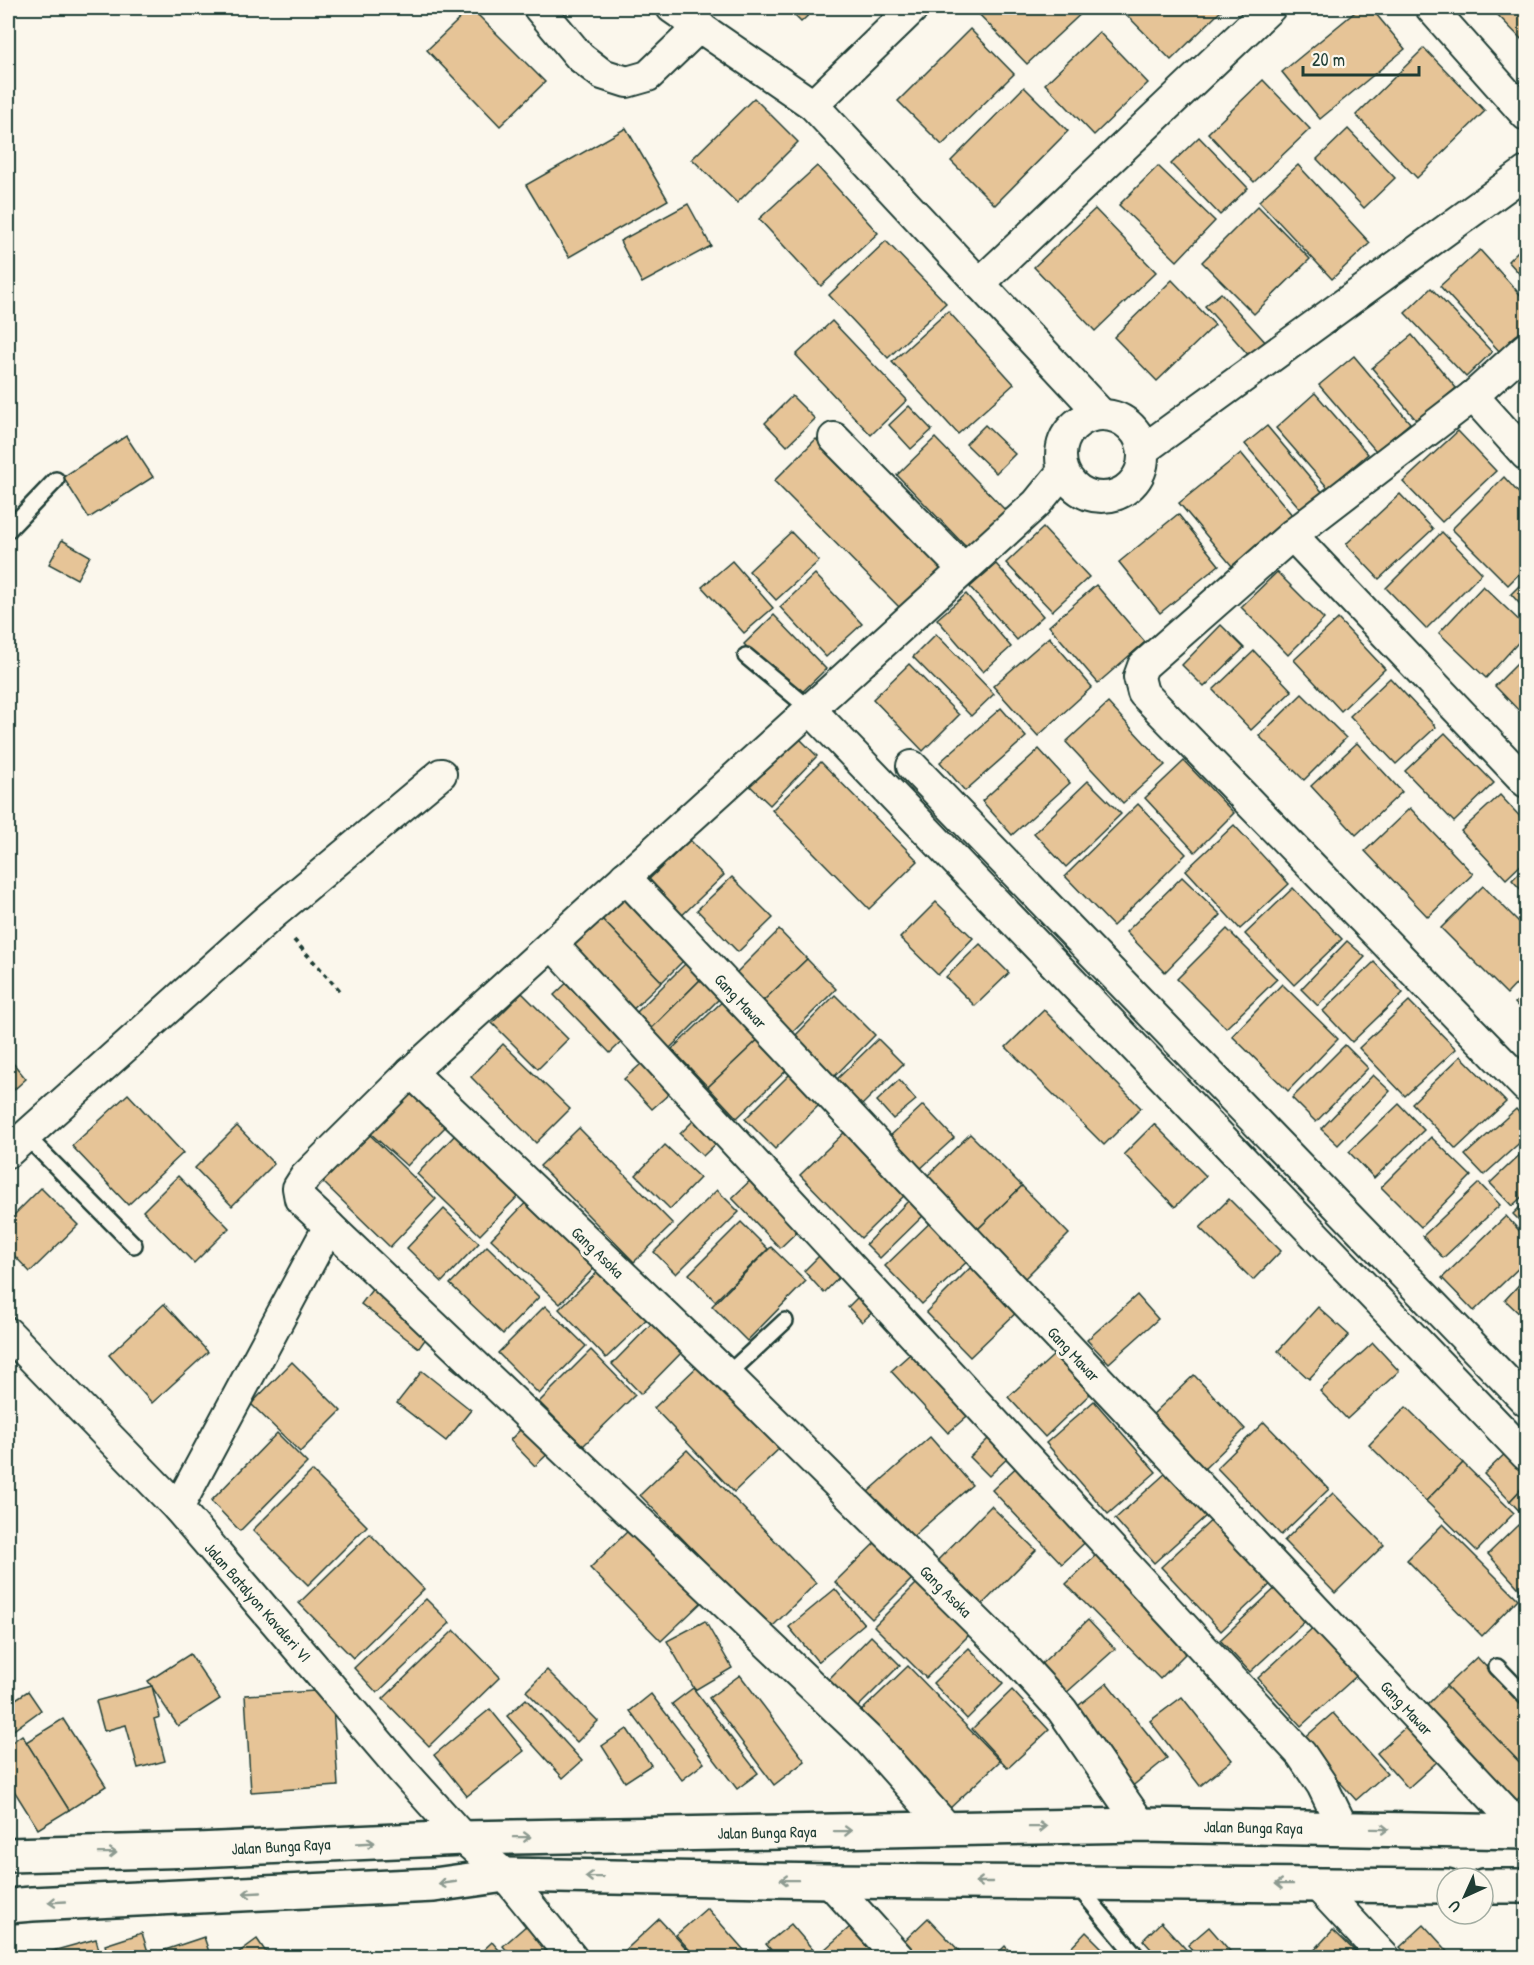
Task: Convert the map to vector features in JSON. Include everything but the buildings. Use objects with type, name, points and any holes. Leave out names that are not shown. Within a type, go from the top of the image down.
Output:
[{"type":"main road","name":"Jalan Bunga Raya","points":[[9,1848],[198,1850],[463,1838],[1141,1825],[1525,1832]]},
{"type":"main road","points":[[8,1906],[434,1885],[505,1875],[829,1881],[1435,1886]]},
{"type":"street","points":[[539,8],[580,57],[602,74],[627,82],[648,76],[700,26]]},
{"type":"street","points":[[672,8],[813,105],[1101,414]]},
{"type":"street","points":[[813,105],[913,8]]},
{"type":"street","points":[[979,285],[1270,8]]},
{"type":"street","points":[[1431,8],[1527,115]]},
{"type":"street","points":[[1143,450],[1527,172]]},
{"type":"street","points":[[1527,348],[1473,396],[1292,535],[1143,666],[1139,677],[1143,693],[1527,1087]]},
{"type":"street","points":[[1473,396],[1527,455]]},
{"type":"street","points":[[1101,414],[1118,418],[1133,428],[1140,438],[1143,462],[1138,477],[1128,488],[1114,495],[1099,497],[1084,493],[1071,484],[1063,471],[1060,451],[1067,432],[1082,419],[1101,414]]},
{"type":"street","points":[[834,438],[963,569]]},
{"type":"street","points":[[948,1829],[870,1740],[300,1200],[298,1188],[305,1178],[411,1072],[1037,503],[1063,471]]},
{"type":"street","points":[[1292,535],[1527,782]]},
{"type":"street","points":[[810,709],[1527,1455]]},
{"type":"street","points":[[912,766],[1527,1401]]},
{"type":"street","points":[[16,1143],[272,915],[441,774]]},
{"type":"street","name":"Gang Mawar","points":[[625,877],[1525,1832]]},
{"type":"street","points":[[552,944],[1302,1754],[1322,1785],[1343,1828]]},
{"type":"street","name":"Gang Asoka","points":[[411,1072],[727,1375],[1011,1656],[1062,1710],[1141,1825]]},
{"type":"street","points":[[178,1508],[329,1226]]},
{"type":"street","name":"Jalan Batalyon Kavaleri VI","points":[[8,1333],[178,1508],[401,1769],[463,1838],[505,1875],[572,1958]]},
{"type":"street","points":[[829,1881],[899,1958]]},
{"type":"street","points":[[1317,1885],[1385,1958]]},
{"type":"lane","points":[[8,530],[56,480]]},
{"type":"lane","points":[[746,656],[810,709]]},
{"type":"lane","points":[[16,1143],[134,1245]]},
{"type":"lane","points":[[727,1375],[785,1321]]},
{"type":"lane","points":[[1497,1667],[1527,1697]]},
{"type":"lane","points":[[1074,1882],[1138,1958]]},
{"type":"path","points":[[272,915],[342,993]]}]
